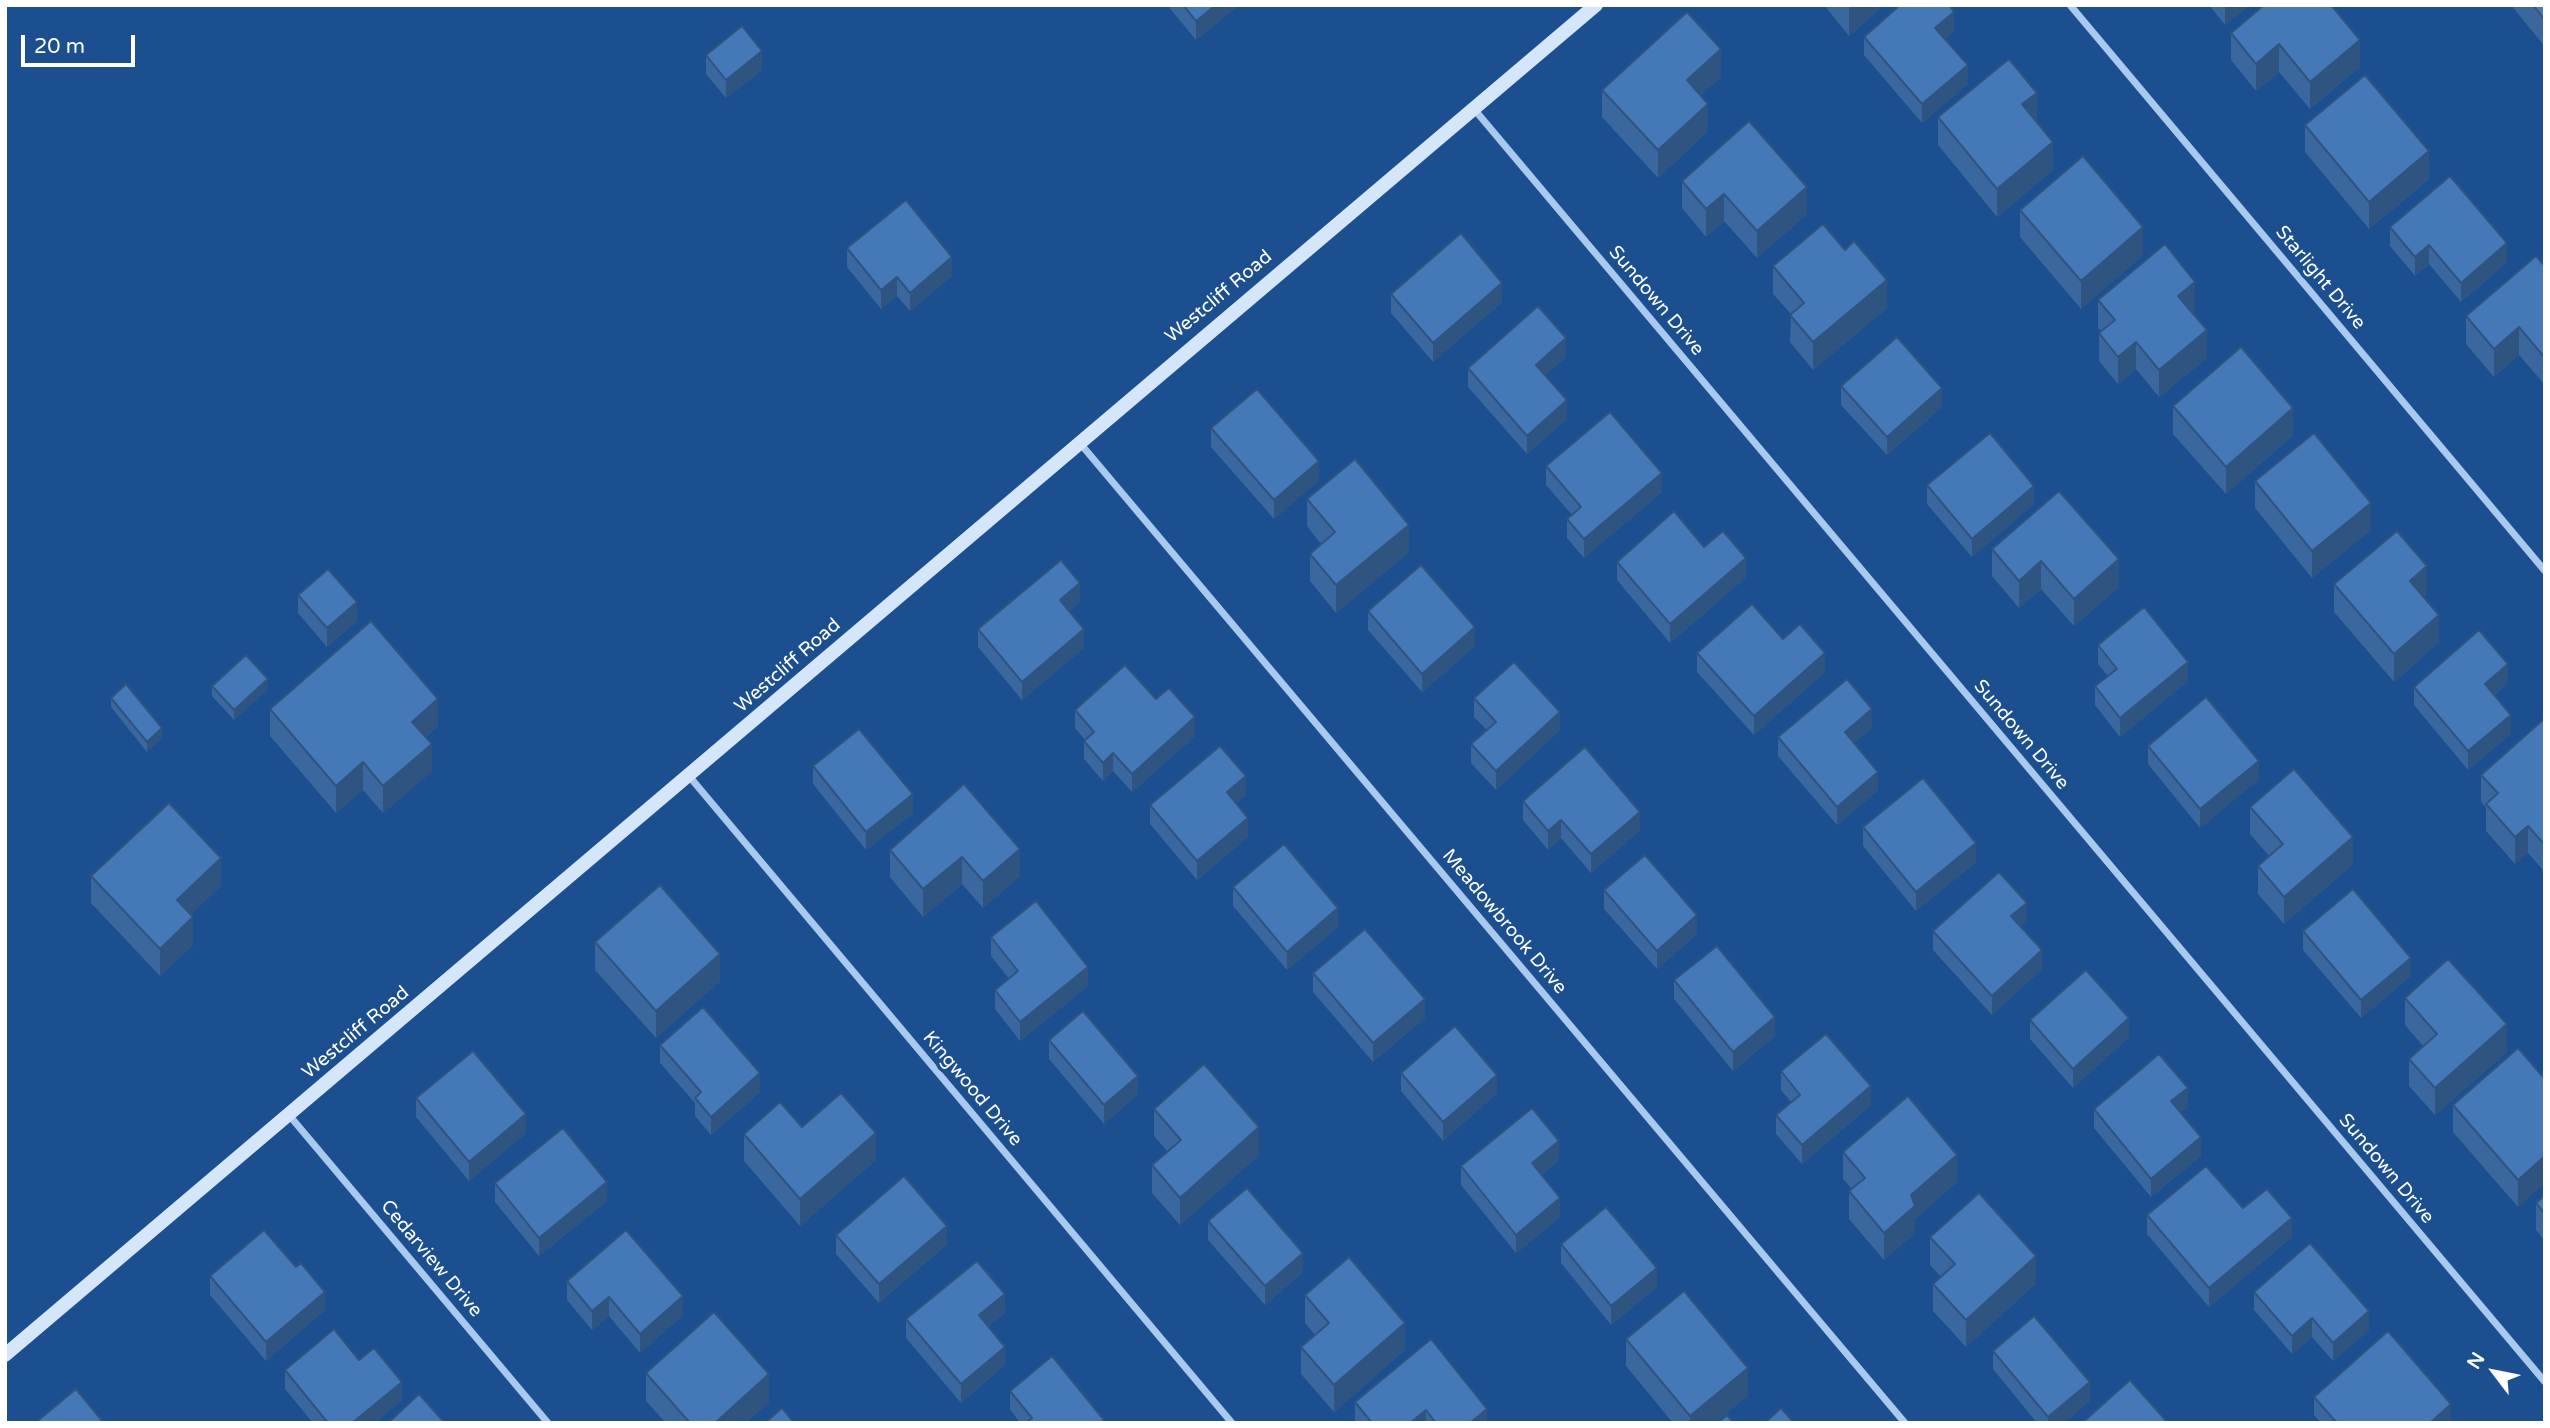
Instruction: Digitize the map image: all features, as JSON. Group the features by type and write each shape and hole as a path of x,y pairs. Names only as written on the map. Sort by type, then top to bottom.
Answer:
{"street":[{"name":"Westcliff Road","path":"5,1355 1596,5"},
{"name":"Starlight Drive","path":"2070,5 2545,570"},
{"name":"Sundown Drive","path":"1473,109 2545,1382"},
{"name":"Meadowbrook Drive","path":"1079,441 1905,1423"},
{"name":"Kingwood Drive","path":"689,776 1232,1423"},
{"name":"Cedarview Drive","path":"289,1115 548,1423"}],"building":[{"path":"1183,5 1216,5 1196,21"},
{"path":"1900,5 1949,5 1954,12 1935,28 1968,65 1922,104 1864,37"},
{"path":"2264,5 2331,5 2360,40 2310,82 2279,44 2256,64 2231,33"},
{"path":"2533,5 2545,5 2545,20"},
{"path":"1687,12 1721,49 1687,80 1708,104 1658,150 1602,90"},
{"path":"742,26 762,51 726,80 706,55"},
{"path":"2009,59 2037,93 2022,104 2053,142 1997,189 1938,117"},
{"path":"2365,75 2429,151 2369,202 2305,125"},
{"path":"1749,121 1807,187 1757,231 1724,194 1706,209 1682,181"},
{"path":"2083,156 2143,227 2081,281 2020,210"},
{"path":"2450,176 2507,243 2461,283 2429,245 2415,257 2390,227"},
{"path":"906,200 952,257 910,293 897,277 881,290 847,248"},
{"path":"1823,224 1845,250 1854,241 1887,280 1813,342 1790,315 1804,303 1773,266"},
{"path":"1461,233 1502,283 1433,343 1391,294"},
{"path":"2165,244 2195,282 2178,296 2207,330 2159,370 2136,342 2118,357 2099,333 2115,320 2098,300"},
{"path":"2536,256 2545,266 2545,358 2519,327 2494,349 2466,316"},
{"path":"1538,306 1566,338 1536,365 1567,400 1527,436 1468,368"},
{"path":"1897,337 1942,388 1887,437 1841,386"},
{"path":"2241,347 2293,408 2226,467 2173,406"},
{"path":"1257,389 1319,461 1274,500 1211,428"},
{"path":"1610,412 1662,473 1584,539 1567,519 1581,507 1546,466"},
{"path":"1990,433 2034,486 1972,539 1927,485"},
{"path":"2314,433 2371,503 2312,551 2255,481"},
{"path":"1355,459 1409,525 1336,585 1310,554 1335,532 1307,499"},
{"path":"2059,491 2119,559 2074,599 2041,561 2019,581 1992,549"},
{"path":"1674,511 1704,547 1723,531 1746,558 1670,624 1617,562"},
{"path":"2397,531 2427,566 2410,581 2439,615 2394,654 2334,584"},
{"path":"1061,560 1080,583 1060,600 1084,629 1022,682 978,629"},
{"path":"1421,565 1475,627 1422,674 1368,611"},
{"path":"328,569 357,602 327,628 298,595"},
{"path":"1752,604 1783,639 1800,624 1825,653 1754,716 1697,653"},
{"path":"2144,607 2188,662 2120,718 2095,686 2117,669 2098,645"},
{"path":"371,621 438,699 412,722 432,744 383,786 363,762 336,786 270,709"},
{"path":"2479,630 2508,664 2485,684 2511,715 2468,751 2414,687"},
{"path":"246,655 268,679 234,710 212,686"},
{"path":"1514,662 1560,712 1496,771 1471,744 1496,722 1474,698"},
{"path":"1125,665 1156,699 1169,688 1195,717 1132,774 1113,753 1103,763 1084,741 1094,732 1075,710"},
{"path":"1847,679 1872,709 1845,732 1878,772 1837,807 1778,737"},
{"path":"126,684 162,728 147,742 111,698"},
{"path":"2206,697 2259,761 2200,809 2148,746"},
{"path":"2545,718 2543,843 2528,826 2515,837 2486,804 2498,793 2481,775"},
{"path":"859,729 913,794 866,832 813,766"},
{"path":"1220,746 1246,776 1227,792 1248,818 1197,861 1150,805"},
{"path":"1585,747 1640,812 1591,854 1561,820 1548,831 1523,801"},
{"path":"2294,769 2353,837 2284,897 2258,866 2283,844 2250,807"},
{"path":"1923,778 1976,843 1916,892 1863,827"},
{"path":"964,784 1020,849 983,881 962,857 923,889 890,850"},
{"path":"169,803 221,858 177,900 193,917 160,949 91,876"},
{"path":"1284,844 1338,908 1287,952 1233,887"},
{"path":"1645,855 1697,915 1657,951 1604,890"},
{"path":"1999,872 2027,903 2011,916 2042,950 1992,996 1933,931"},
{"path":"660,885 720,954 656,1011 595,942"},
{"path":"2353,889 2411,958 2361,1000 2303,931"},
{"path":"1036,901 1088,967 1020,1022 995,990 1018,971 991,937"},
{"path":"1365,929 1425,999 1373,1043 1313,973"},
{"path":"1717,946 1775,1017 1733,1052 1674,980"},
{"path":"2448,959 2507,1024 2435,1088 2409,1059 2437,1034 2405,998"},
{"path":"2086,970 2129,1018 2073,1069 2030,1020"},
{"path":"703,1007 760,1073 711,1117 695,1098 701,1092 660,1045"},
{"path":"1083,1011 1138,1076 1104,1105 1049,1040"},
{"path":"1455,1026 1497,1075 1443,1122 1401,1073"},
{"path":"1826,1034 1871,1086 1802,1145 1776,1115 1800,1095 1781,1071"},
{"path":"2518,1048 2545,1079 2545,1156 2518,1180 2453,1105"},
{"path":"473,1051 526,1114 469,1162 416,1098"},
{"path":"2159,1054 2188,1088 2171,1101 2201,1137 2151,1179 2094,1109"},
{"path":"1204,1064 1259,1127 1180,1198 1152,1165 1181,1140 1154,1109"},
{"path":"841,1093 876,1133 800,1199 744,1134 780,1102 802,1127"},
{"path":"1908,1096 1957,1155 1911,1195 1915,1206 1884,1233 1849,1191 1865,1178 1843,1152"},
{"path":"1532,1108 1559,1141 1532,1163 1560,1198 1516,1235 1461,1166"},
{"path":"563,1128 607,1182 539,1238 495,1183"},
{"path":"2206,1166 2243,1208 2267,1189 2292,1218 2209,1288 2147,1215"},
{"path":"904,1176 947,1226 879,1284 836,1235"},
{"path":"1247,1188 1303,1253 1265,1286 1208,1221"},
{"path":"1979,1193 2036,1256 1966,1320 1933,1284 1955,1264 1930,1237"},
{"path":"2545,1195 2545,1214 2536,1203"},
{"path":"1606,1207 1657,1268 1611,1306 1561,1244"},
{"path":"264,1230 296,1267 301,1263 325,1292 266,1342 210,1276"},
{"path":"626,1230 683,1296 640,1334 609,1297 592,1311 567,1281"},
{"path":"2310,1243 2369,1311 2333,1343 2312,1318 2292,1336 2254,1292"},
{"path":"1349,1257 1405,1323 1334,1385 1301,1347 1329,1323 1305,1295"},
{"path":"977,1261 1005,1294 979,1315 1005,1347 961,1384 906,1319"},
{"path":"1684,1291 1748,1368 1690,1416 1626,1339"},
{"path":"714,1312 769,1374 715,1423 690,1423 646,1373"},
{"path":"2034,1316 2090,1382 2048,1417 1993,1351"},
{"path":"334,1329 359,1360 374,1348 402,1382 352,1423 328,1423 285,1370"},
{"path":"2388,1331 2451,1404 2430,1423 2337,1423 2314,1397"},
{"path":"1431,1339 1487,1409 1470,1423 1436,1423 1426,1410 1410,1423 1372,1423 1355,1402"},
{"path":"1052,1356 1104,1420 1101,1423 1026,1423 1032,1418 1010,1391"},
{"path":"2130,1380 2168,1423 2082,1423"},
{"path":"76,1389 104,1423 35,1423"},
{"path":"419,1394 445,1423 388,1423"},
{"path":"782,1408 794,1423 765,1423"},
{"path":"1781,1408 1794,1423 1765,1423"},
{"path":"1727,1415 1734,1423 1718,1423"}]}
